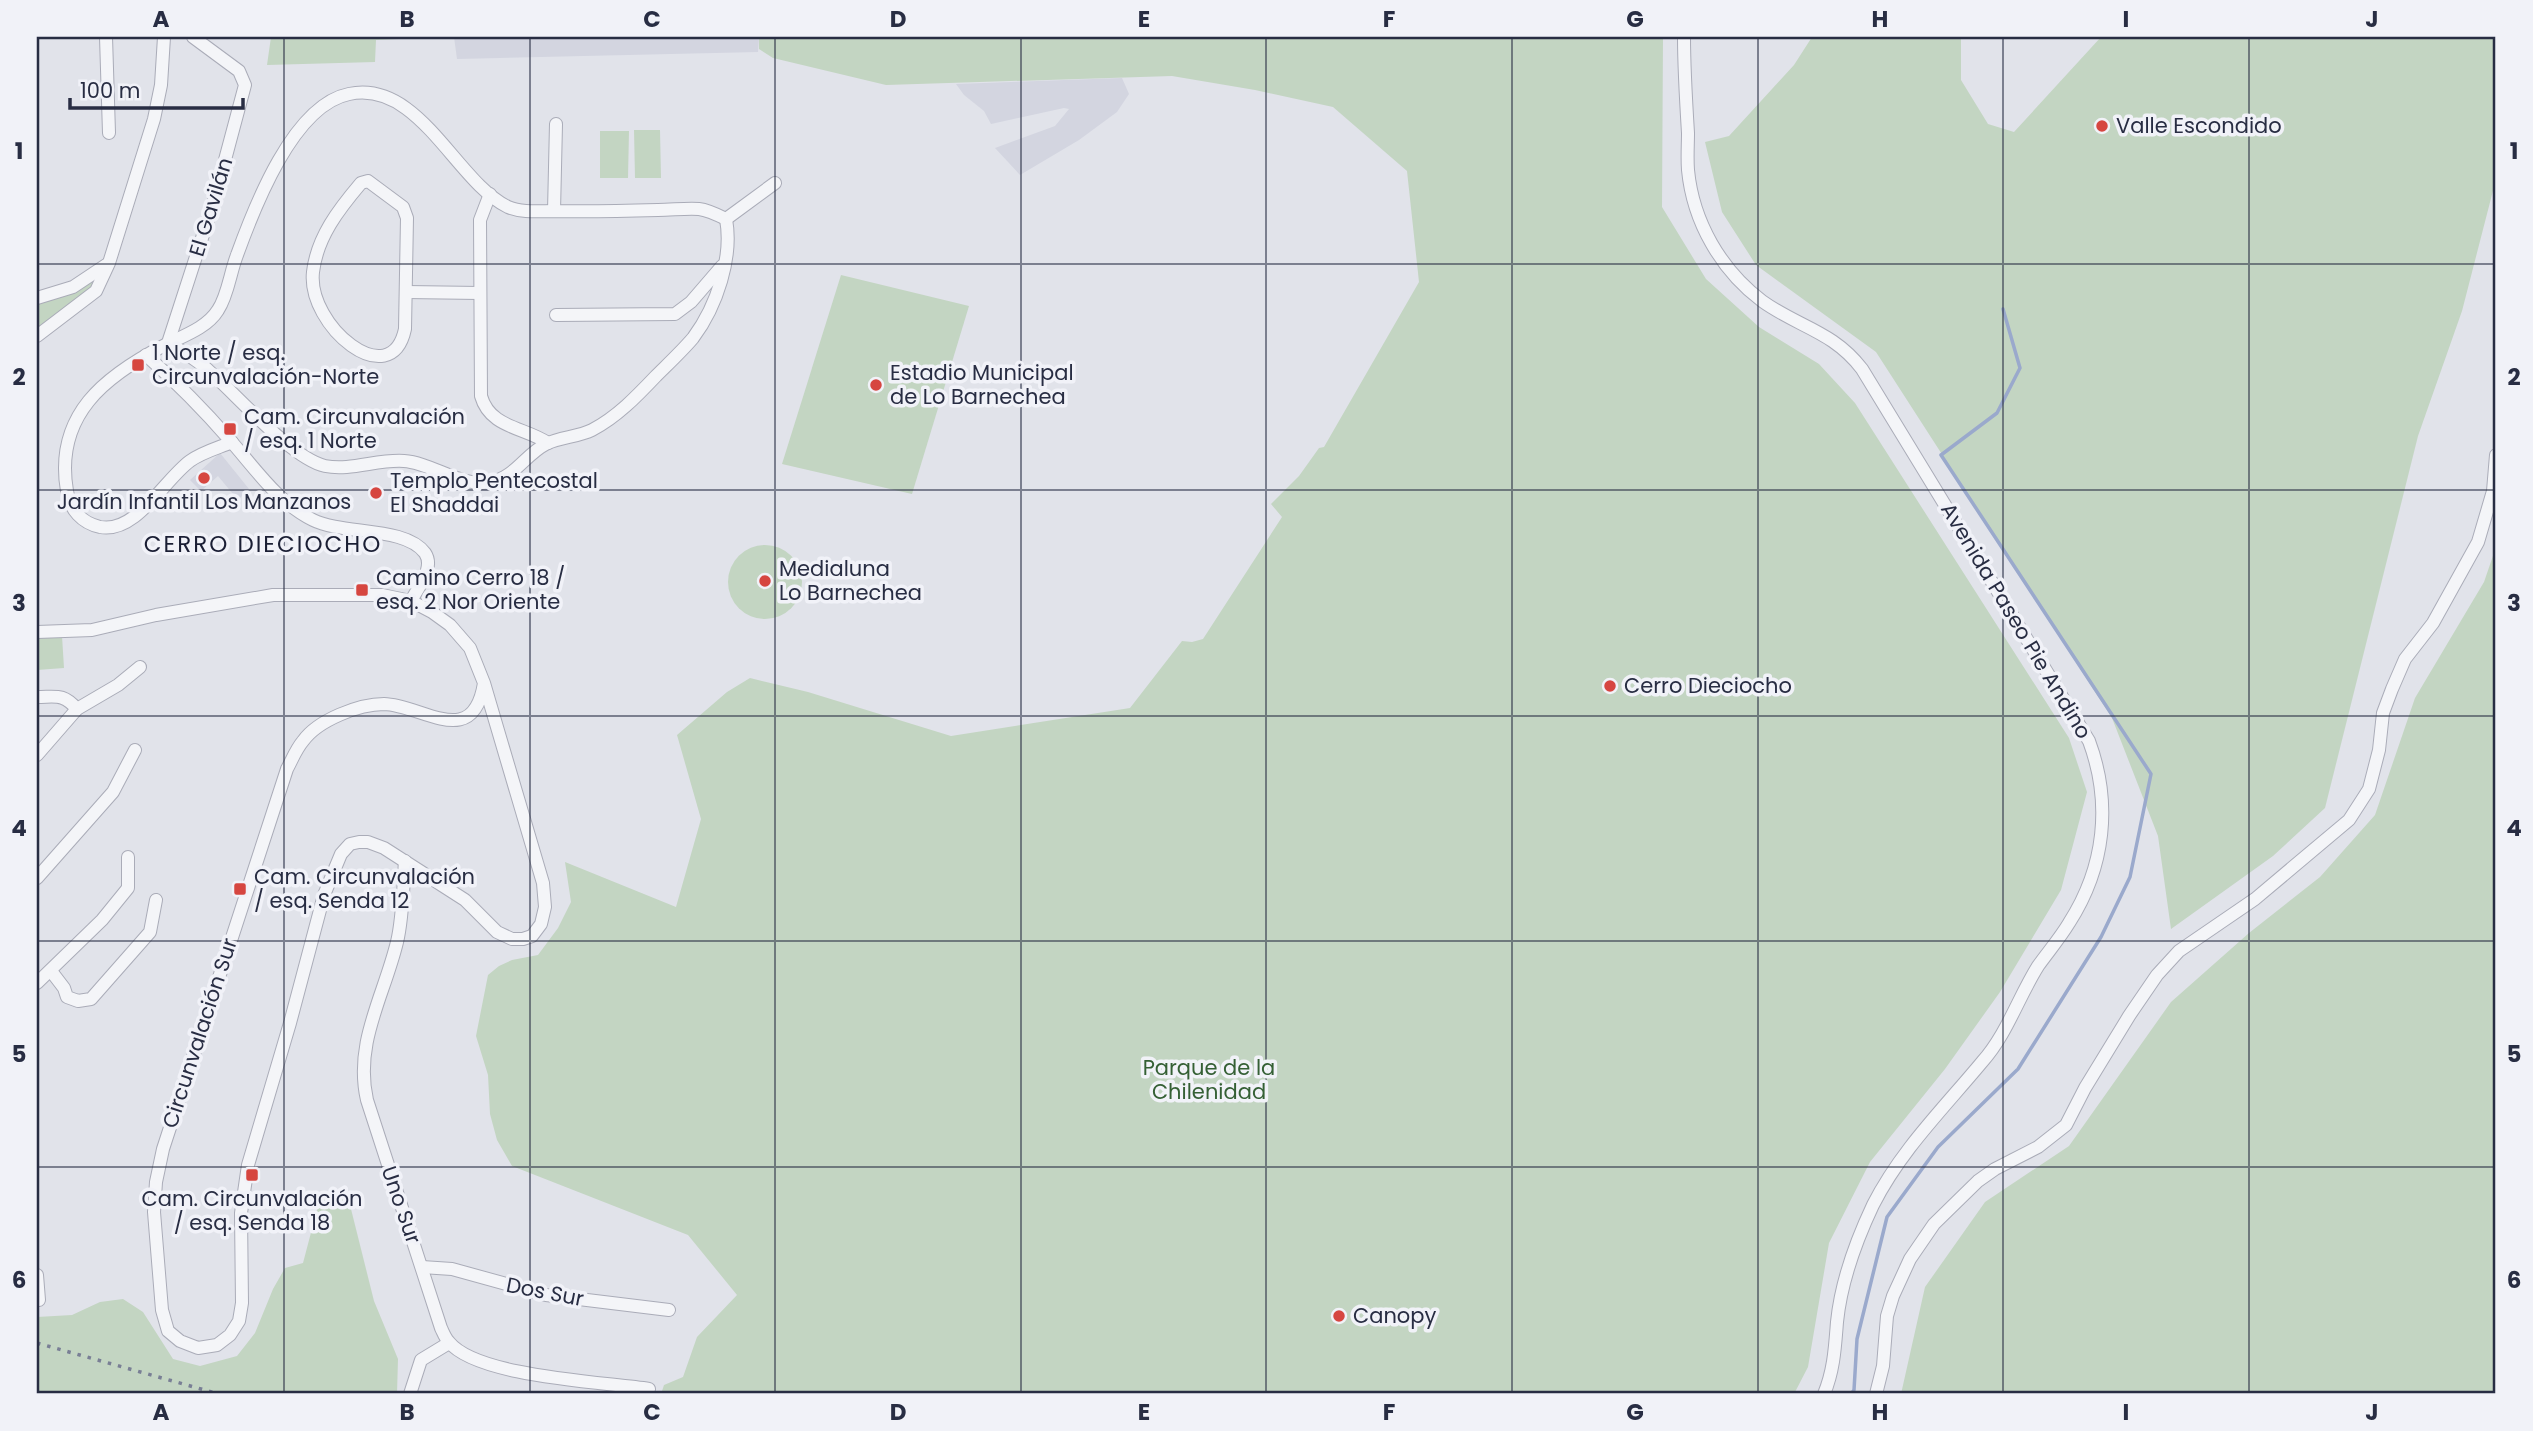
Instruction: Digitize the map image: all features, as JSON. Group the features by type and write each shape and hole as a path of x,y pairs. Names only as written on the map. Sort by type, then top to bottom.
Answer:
{"street":[{"path":"106,37 109,134"},
{"path":"37,336 96,291 109,263 156,111 161,85 164,37"},
{"name":"El Gavilán","path":"168,343 214,201 245,85 239,71 193,37"},
{"name":"Avenida Paseo Pie Andino","path":"1684,37 1688,172 1695,205 1708,237 1726,266 1750,291 1778,311 1833,340 1863,369 2089,741 2098,768 2103,799 2103,834 2096,867 2069,924 2036,969 2000,1038 1982,1063 1913,1141 1874,1204 1847,1273 1837,1322 1833,1364 1824,1394"},
{"path":"232,442 190,461 131,520 117,527 104,528 81,519 68,498 66,463 72,432 85,405 112,376 198,327 218,310 240,246 274,166 311,116 345,94 384,97 400,104 426,127 489,194 514,209 700,209 726,219"},
{"path":"554,211 556,124"},
{"path":"363,182 373,183 405,210 406,292 403,338 395,349 382,355 361,351 348,343 334,331 319,309 312,281 317,253 330,223 363,182"},
{"path":"726,219 775,183"},
{"path":"489,194 480,220 480,389 483,403 496,419 548,443"},
{"path":"168,343 207,368 302,458 326,466 404,461 424,464 472,482 490,483 509,475 529,455 548,443 590,431 621,411 693,337 718,290 730,237 726,219"},
{"path":"37,298 73,286 109,263"},
{"path":"556,315 674,314 691,302 725,263"},
{"path":"406,292 480,293"},
{"path":"146,355 189,394 262,480 288,503 314,521 337,528 381,534 409,541 417,546 429,560 429,570 411,601"},
{"path":"1876,1394 1883,1366 1886,1316 1910,1259 1934,1224 1978,1181 2038,1147 2066,1125 2097,1067 2129,1016 2157,975 2179,951 2255,899 2349,820 2369,789 2379,750 2383,713 2392,689 2406,659 2433,623 2477,542 2493,491 2496,455"},
{"path":"37,632 92,630 156,615 273,595 382,595 411,601 442,619 464,640 475,656 484,683"},
{"path":"37,755 77,709 118,685 140,667"},
{"name":"Circunvalación Sur","path":"484,683 543,883 545,906 541,924 536,933 523,939 502,935 465,900 384,848 368,842 359,842 351,844 341,854 320,907 244,1185 241,1223 242,1303 239,1321 230,1335 217,1345 198,1348 180,1341 168,1331 162,1310 154,1212 158,1166 287,769 304,739 349,710 368,705 393,705 434,718 454,721 474,710 484,683"},
{"path":"37,697 68,699 77,709"},
{"path":"37,878 113,792 135,750"},
{"path":"37,983 102,920 128,888 128,857"},
{"name":"Uno Sur","path":"405,861 398,939 365,1045 363,1080 367,1100 441,1328 449,1343"},
{"path":"51,971 64,988 67,997 78,1001 91,999 150,932 156,900"},
{"name":"Dos Sur","path":"422,1267 452,1269 546,1295 669,1310"},
{"path":"37,1275 39,1300"},
{"path":"410,1394 421,1360 449,1343 464,1354 490,1365 540,1375 649,1389"}],"shaded area":[{"path":"454,37 759,37 758,52 457,59"},
{"path":"1122,78 1129,94 1117,112 1079,140 1020,175 995,148 1055,126 1069,109 991,124 984,111 964,95 956,84"},
{"name":"Jardín Infantil Los Manzanos","path":"220,453 249,489 238,500 218,476 201,491 190,480"}],"green space":[{"path":"271,37 445,37 376,40 375,62 267,65"},
{"name":"Parque de la Chilenidad","path":"759,37 1663,37 1662,207 1706,279 1759,327 1819,364 1855,403 2069,738 2087,792 2061,890 2000,992 1945,1069 1870,1162 1829,1243 1808,1367 1794,1394 661,1394 664,1385 683,1377 697,1337 737,1295 688,1235 512,1166 497,1140 490,1114 488,1075 476,1036 488,975 512,960 538,955 558,928 571,902 565,862 676,907 701,819 677,735 727,692 750,678 808,692 951,736 1130,708 1182,641 1203,639 1282,517 1271,504 1299,476 1319,448 1324,447 1419,282 1407,171 1333,107 1172,76 886,85 773,58 759,49"},
{"path":"1812,37 1961,37 1961,80 1988,124 2014,132 2101,37 2496,37 2496,179 2462,311 2418,436 2325,808 2273,856 2171,929 2158,836 2112,718 1876,352 1756,265 1722,212 1705,142 1729,136 1794,65"},
{"path":"634,130 660,130 661,178 635,178"},
{"path":"600,131 629,131 628,178 600,178"},
{"name":"Estadio Municipal de Lo Barnechea","path":"841,275 969,306 912,494 782,464"},
{"path":"94,280 90,289 37,331 37,304"},
{"name":"Medialuna Lo Barnechea","path":"765,545 786,551 796,561 802,582 796,603 786,613 765,619 744,613 734,603 728,582 734,561 744,551"},
{"path":"2496,547 2496,1394 1901,1394 1925,1287 1985,1202 2069,1146 2171,1002 2249,933 2320,877 2375,815 2415,698 2484,582"},
{"path":"62,636 64,668 37,670 37,637"},
{"path":"331,1193 349,1201 374,1301 398,1359 397,1394 37,1394 37,1317 72,1315 100,1302 123,1299 143,1312 173,1359 200,1366 237,1356 255,1333 285,1268 303,1263 318,1206"}],"waterway":[{"path":"1851,1394 1854,1390 1857,1339 1887,1217 1938,1147 2018,1069 2101,937 2130,877 2151,774 1941,455 1997,413 2020,368 2003,309"}],"railway":[{"path":"37,1343 219,1394"}],"place":[{"name":"Valle Escondido","path":"2102,126"},
{"name":"1 Norte / esq. Circunvalación-Norte","path":"138,365"},
{"name":"Estadio Municipal de Lo Barnechea","path":"876,385"},
{"name":"Cam. Circunvalación / esq. 1 Norte","path":"230,429"},
{"name":"Jardín Infantil Los Manzanos","path":"204,478"},
{"name":"Templo Pentecostal El Shaddai","path":"376,493"},
{"name":"Medialuna Lo Barnechea","path":"765,581"},
{"name":"Camino Cerro 18 / esq. 2 Nor Oriente","path":"362,590"},
{"name":"Cerro Dieciocho","path":"1610,686"},
{"name":"Cam. Circunvalación / esq. Senda 12","path":"240,889"},
{"name":"Cam. Circunvalación / esq. Senda 18","path":"252,1175"},
{"name":"Canopy","path":"1339,1316"}],"district":[{"name":"CERRO DIECIOCHO","path":"263,544"}]}
